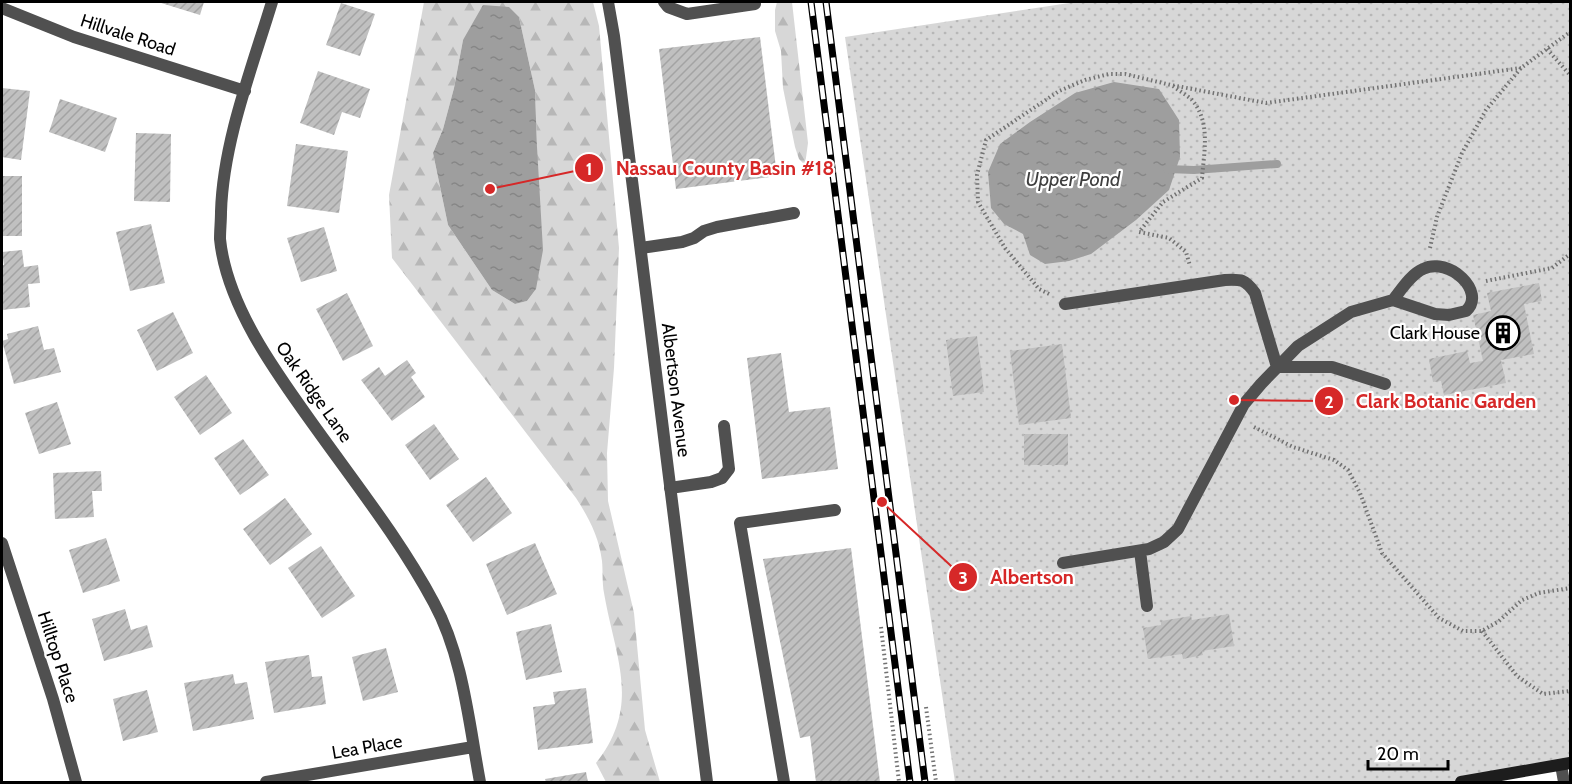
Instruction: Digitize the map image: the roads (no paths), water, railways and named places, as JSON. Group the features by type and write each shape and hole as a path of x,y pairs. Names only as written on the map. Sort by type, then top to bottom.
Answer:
{"main road":[{"path":"1461,783 1566,764"}],"street":[{"name":"Oak Ridge Lane","path":"272,2 225,166 220,238 231,286 251,330 274,370 378,514 412,564 436,606 459,669 480,783"},
{"name":"Albertson Avenue","path":"608,2 641,248 707,783"},
{"path":"664,2 668,7 687,14 755,4"},
{"name":"Hillvale Road","path":"2,8 74,37 245,91"},
{"path":"641,248 682,242 717,227 794,213"},
{"path":"1063,563 1140,551 1164,542 1178,529 1244,404 1298,346 1351,312 1393,300 1417,272 1432,266 1443,266 1462,276 1468,285 1472,304 1466,312 1460,314 1435,314 1393,300"},
{"path":"1065,304 1240,279 1249,284 1255,292 1277,367"},
{"path":"1277,367 1332,367 1385,384"},
{"path":"670,488 711,482 722,478 729,468 724,426"},
{"path":"784,783 740,523 835,510"},
{"name":"Hilltop Place","path":"2,543 53,699 76,783"},
{"path":"1140,551 1147,606"},
{"name":"Lea Place","path":"267,783 474,747"},
{"path":"1564,783 1566,764"}],"water":[{"path":"483,5 509,7 519,17 535,90 543,250 536,289 527,301 515,304 492,290 448,225 433,153 443,129 454,88 463,40"},
{"name":"Upper Pond","path":"1114,82 1159,89 1179,120 1180,157 1169,190 1136,220 1091,254 1069,261 1045,264 1030,255 1023,234 1004,224 991,208 988,172 1000,144 1030,122 1075,93"}],"waterway":[{"path":"1167,169 1194,170 1277,164"}],"railway":[{"path":"811,2 910,782"},
{"path":"826,2 925,782"}],"place":[{"name":"Nassau County Basin #18","path":"490,189"},
{"name":"Clark House","path":"1503,333"},
{"name":"Clark Botanic Garden","path":"1234,400"},
{"name":"Albertson","path":"882,502"}]}
